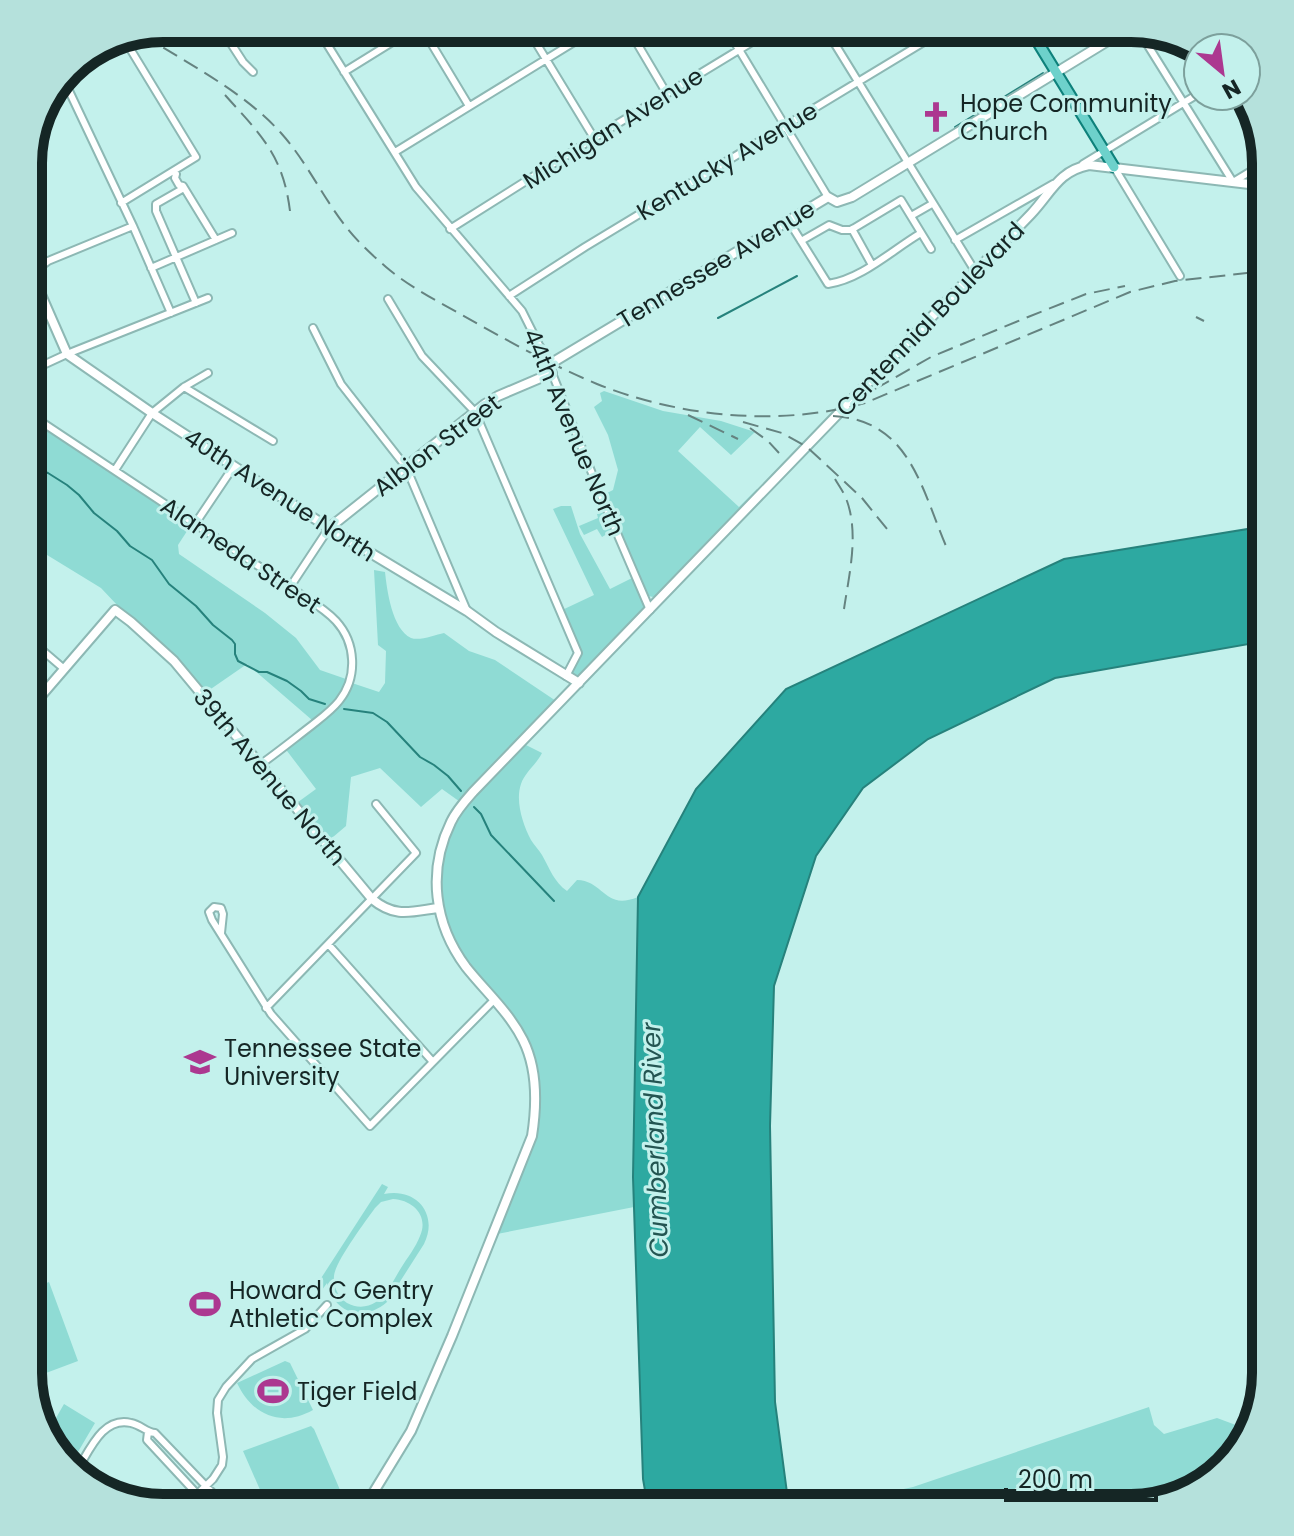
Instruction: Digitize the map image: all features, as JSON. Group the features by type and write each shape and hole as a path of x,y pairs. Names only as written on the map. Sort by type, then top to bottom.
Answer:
{"main road":[{"path":"1038,42 1114,167"}],"street":[{"path":"230,42 253,72"},
{"name":"44th Avenue North","path":"326,42 416,187 522,311 550,361 601,496 650,610"},
{"path":"344,72 392,42"},
{"path":"430,42 469,106"},
{"path":"536,42 594,138"},
{"path":"395,152 574,42"},
{"path":"636,42 667,94"},
{"path":"735,42 828,197"},
{"name":"Michigan Avenue","path":"450,229 754,42"},
{"path":"834,42 975,271"},
{"name":"Kentucky Avenue","path":"509,296 924,42"},
{"name":"Tennessee Avenue","path":"550,361 555,361 623,321 828,197 837,202 852,197 1106,42"},
{"path":"1146,43 1182,101"},
{"path":"121,203 196,157 129,47"},
{"path":"68,89 171,313"},
{"path":"1077,167 1182,104"},
{"path":"1189,112 1233,182"},
{"path":"1077,167 1114,167 1252,184"},
{"name":"Centennial Boulevard","path":"437,908 439,856 451,821 473,792 1043,201 1055,183 1077,167"},
{"path":"1114,167 1180,276"},
{"path":"1233,182 1252,170"},
{"path":"175,172 216,240"},
{"path":"955,240 1055,183"},
{"path":"183,187 156,204 156,211 196,303"},
{"path":"801,241 829,225 842,230 852,229 901,200 931,249"},
{"path":"911,216 932,204"},
{"path":"788,220 828,284 839,282 872,265 921,233"},
{"path":"42,264 133,226"},
{"path":"852,229 872,265"},
{"path":"151,268 232,233"},
{"path":"42,366 208,298"},
{"path":"42,299 67,354"},
{"path":"388,299 422,356 475,412 578,653 566,676"},
{"path":"313,328 341,384 406,467 467,611"},
{"name":"40th Avenue North","path":"67,354 329,528 579,683"},
{"path":"115,470 152,413 184,387 208,373"},
{"name":"Albion Street","path":"329,528 498,396 552,373"},
{"path":"184,387 273,441"},
{"name":"Alameda Street","path":"42,422 290,587 338,623 351,649 352,671 348,688 330,711 261,764"},
{"path":"195,524 234,466"},
{"path":"290,587 329,528"},
{"name":"39th Avenue North","path":"63,668 115,610 174,661 372,899"},
{"path":"42,650 63,668 42,694"},
{"path":"266,1008 416,853 376,804"},
{"path":"372,899 397,913 437,908 455,950 524,1042 534,1076 537,1103 532,1136 411,1431 373,1494"},
{"path":"221,933 266,1008 370,1126 494,1000"},
{"path":"328,944 433,1062"},
{"path":"148,1432 147,1440 197,1494 222,1465 217,1413 218,1400 226,1387 252,1359 305,1329 327,1305"},
{"path":"82,1463 100,1434 109,1426 127,1422 155,1433 214,1494"}],"shaded area":[{"path":"604,391 663,411 721,421 755,432 731,455 700,427 678,451 739,507 757,489 762,494 661,596 644,595 650,610 579,683 566,676 577,653 560,611 594,595 553,509 571,506 580,534 610,589 636,576 601,496 613,490 618,470 608,435 594,407 602,401 600,393"},
{"path":"42,424 191,525 178,545 179,554 296,638 320,670 346,679 333,702 312,720 247,664 205,693 169,652 101,588 42,552"},
{"path":"604,511 612,531 602,537 597,529 584,535 579,526 598,518 597,514"},
{"path":"374,570 385,572 395,618 411,638 444,633 469,651 495,660 559,703 522,743 542,753 523,780 519,805 531,840 555,879 567,891 577,880 594,885 618,900 638,897 634,1207 492,1235 532,1136 537,1103 524,1042 467,968 437,908 439,856 463,804 442,789 421,807 380,768 351,777 346,826 326,843 294,805 316,789 284,747 330,711 349,682 379,692 385,683 386,651 378,645"},
{"path":"382,1184 388,1187 384,1194 406,1195 422,1205 429,1223 428,1233 387,1302 368,1312 351,1312 336,1302 327,1283 322,1290 316,1286","holes":["400,1200 413,1206 421,1216 422,1229 416,1244 380,1299 365,1306 347,1303 334,1284 339,1261 375,1208 381,1202"]},
{"path":"49,1282 78,1361 42,1374 42,1373 42,1285"},
{"name":"Tiger Field","path":"285,1361 290,1363 313,1410 290,1418 279,1418 259,1410 237,1383"},
{"path":"64,1404 95,1423 75,1457 53,1424"},
{"path":"1149,1407 1154,1425 1164,1434 1217,1418 1240,1427 1222,1453 1205,1469 1192,1478 1155,1492 880,1494 913,1487"},
{"path":"311,1426 340,1490 330,1494 262,1494 243,1451"}],"water":[{"name":"Cumberland River","path":"1252,528 1252,643 1055,678 928,739 863,788 816,856 774,986 770,1126 775,1402 787,1494 646,1494 633,1177 638,897 696,789 786,689 1064,559"}],"waterway":[{"path":"955,127 1043,73"},
{"path":"718,318 797,276"},
{"path":"42,471 67,485 130,546 152,560 169,584 232,640 238,661 287,681 309,699 325,704"},
{"path":"344,709 373,713 387,722 420,757 448,776 461,791"},
{"path":"474,807 491,835 554,901"}],"railway":[{"path":"155,43 216,80 266,118 290,144 351,233 396,275 442,304 552,363 597,384 662,404 696,411 764,416 799,415 865,403 1130,292 1175,281 1252,273"},
{"path":"225,95 260,135 276,160 290,211"},
{"path":"875,389 931,357 1028,317 1086,294 1125,286"},
{"path":"1196,317 1204,321"},
{"path":"688,415 738,439"},
{"path":"833,416 859,420 896,443 919,480 946,546"},
{"path":"743,422 782,433 807,447 862,498 887,529"},
{"path":"750,428 779,453"},
{"path":"835,479 846,498 852,527 852,555 844,609"}],"place":[{"name":"Hope Community Church","path":"936,117"},
{"name":"Tennessee State University","path":"200,1062"},
{"name":"Howard C Gentry Athletic Complex","path":"205,1304"},
{"name":"Tiger Field","path":"273,1391"}]}
